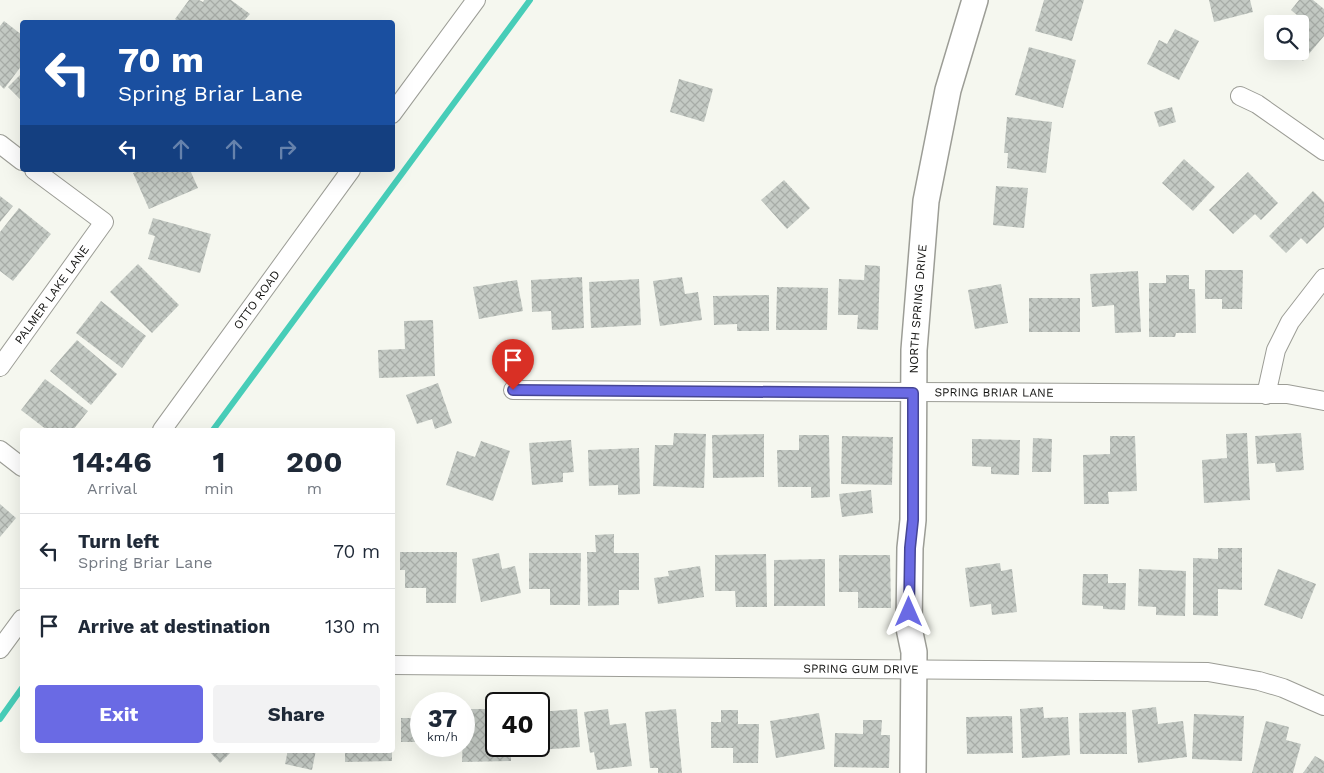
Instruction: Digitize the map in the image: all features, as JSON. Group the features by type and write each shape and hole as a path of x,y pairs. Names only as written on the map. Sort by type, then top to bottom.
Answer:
{"street":[{"path":"395,110 476,0"},
{"name":"NORTH SPRING DRIVE","path":"913,773 914,652 909,628 910,548 913,520 914,350 926,201 948,90 975,0"},
{"path":"1240,96 1257,104 1324,151"},
{"path":"0,144 20,159"},
{"name":"PALMER LAKE LANE","path":"0,367 104,222 37,172"},
{"name":"OTTO ROAD","path":"163,428 350,172"},
{"path":"1266,395 1276,350 1290,322 1324,278"},
{"name":"SPRING BRIAR LANE","path":"513,390 1287,394 1324,401"},
{"path":"0,450 20,465"},
{"path":"0,649 20,622"},
{"name":"SPRING GUM DRIVE","path":"395,665 1208,672 1267,683 1324,706"}],"building":[{"path":"189,0 203,2 204,0 231,0 250,14 245,20 175,19"},
{"path":"1044,0 1084,0 1072,41 1035,31"},
{"path":"1209,0 1250,0 1253,12 1214,22"},
{"path":"1299,0 1313,0 1324,9 1324,36 1309,54 1309,15 1297,15 1291,10"},
{"path":"4,21 20,33 20,68 4,89 0,85 0,26"},
{"path":"1175,29 1199,41 1179,80 1147,64 1159,40 1167,44"},
{"path":"1029,47 1076,60 1063,108 1015,95"},
{"path":"20,75 20,99 8,87"},
{"path":"679,79 713,89 704,122 670,112"},
{"path":"1172,107 1176,122 1159,127 1154,112"},
{"path":"1007,117 1052,122 1046,173 1007,168 1008,153 1004,153"},
{"path":"1184,159 1215,187 1193,211 1162,183"},
{"path":"191,172 198,188 149,209 133,173"},
{"path":"1248,172 1278,203 1261,220 1255,214 1233,234 1209,210"},
{"path":"784,180 810,208 787,229 761,200"},
{"path":"996,186 1028,188 1024,228 993,225"},
{"path":"1313,191 1324,202 1324,227 1307,244 1301,238 1286,253 1269,236"},
{"path":"0,196 13,206 0,222"},
{"path":"19,208 51,234 13,281 0,271 0,232"},
{"path":"153,218 211,234 200,273 148,259 155,236 148,234"},
{"path":"138,264 179,305 152,333 110,292"},
{"path":"865,265 880,266 878,330 857,329 858,315 838,315 839,279 864,280"},
{"path":"1205,270 1243,270 1242,309 1222,309 1222,299 1205,299"},
{"path":"1138,271 1141,332 1115,333 1114,305 1092,307 1090,274"},
{"path":"1166,275 1189,275 1189,289 1195,289 1196,333 1176,333 1175,337 1149,337 1149,283 1166,283"},
{"path":"582,277 584,328 552,330 551,311 532,312 531,280"},
{"path":"682,277 685,294 698,292 702,320 660,326 653,281"},
{"path":"639,279 641,325 591,328 589,282"},
{"path":"517,280 523,311 479,319 473,287"},
{"path":"1001,284 1008,323 975,329 968,290"},
{"path":"777,287 828,288 827,330 776,330"},
{"path":"769,295 769,331 737,331 737,324 714,325 713,296"},
{"path":"1029,298 1080,298 1080,332 1029,332"},
{"path":"101,301 146,336 122,368 76,333"},
{"path":"433,320 435,376 379,378 378,350 405,349 404,321"},
{"path":"77,340 117,374 91,405 50,371"},
{"path":"45,379 88,411 75,428 44,428 21,410"},
{"path":"438,383 452,423 435,429 432,419 417,424 406,395"},
{"path":"674,433 706,434 704,488 653,486 655,445 673,445"},
{"path":"1247,433 1250,500 1204,503 1202,460 1227,458 1226,434"},
{"path":"1301,433 1304,470 1276,472 1275,463 1257,464 1255,436"},
{"path":"764,434 764,477 713,478 712,435"},
{"path":"799,435 829,435 830,497 811,498 811,487 778,487 777,450 799,450"},
{"path":"842,436 893,437 892,485 841,484"},
{"path":"1110,436 1135,436 1137,491 1108,492 1109,504 1084,504 1083,455 1110,454"},
{"path":"1033,438 1052,439 1051,472 1032,472"},
{"path":"972,439 1020,440 1019,475 991,474 991,467 972,466"},
{"path":"571,440 574,472 563,473 563,482 532,485 529,443"},
{"path":"481,441 510,451 493,501 446,485 457,451 475,457"},
{"path":"639,448 640,494 618,495 618,485 589,486 588,450"},
{"path":"871,490 873,513 842,517 839,494"},
{"path":"0,504 16,518 0,537"},
{"path":"614,534 614,553 639,553 639,590 619,590 619,605 588,606 587,552 596,552 595,535"},
{"path":"1218,548 1242,548 1242,590 1218,589 1218,616 1193,615 1193,558 1218,559"},
{"path":"400,552 457,552 456,603 426,603 426,588 405,588 405,570 400,570"},
{"path":"499,553 502,569 515,566 521,593 481,602 472,559"},
{"path":"529,553 581,553 580,605 550,605 550,589 529,589"},
{"path":"766,554 767,607 736,607 735,591 715,591 715,555"},
{"path":"839,555 890,555 891,608 858,608 858,592 839,592"},
{"path":"825,559 825,606 774,606 774,560"},
{"path":"1000,563 1001,571 1012,569 1017,612 992,615 991,604 970,607 965,568"},
{"path":"700,566 704,597 658,604 654,578 669,576 668,571"},
{"path":"1139,569 1186,571 1185,616 1156,615 1156,607 1138,606"},
{"path":"1278,569 1316,584 1302,619 1264,605"},
{"path":"1083,574 1108,574 1108,583 1126,583 1125,610 1103,609 1103,606 1082,605"},
{"path":"1043,707 1044,718 1068,717 1070,755 1022,758 1020,709"},
{"path":"1156,707 1158,724 1183,721 1187,757 1138,763 1132,710"},
{"path":"475,709 485,709 485,757 511,757 511,761 462,762 462,757 475,757"},
{"path":"577,709 580,747 550,749 550,711"},
{"path":"608,709 610,725 626,723 632,766 597,770 594,752 590,753 584,712"},
{"path":"676,709 682,773 658,773 658,768 650,768 645,712"},
{"path":"721,710 738,710 738,724 759,724 758,763 733,763 733,748 711,748 711,722 721,722"},
{"path":"1126,712 1127,754 1080,754 1079,713"},
{"path":"819,713 825,749 776,758 770,721"},
{"path":"1194,714 1244,716 1242,761 1192,759"},
{"path":"1012,716 1013,753 967,754 966,717"},
{"path":"401,718 410,718 410,742 401,742"},
{"path":"863,720 882,720 881,735 890,735 889,768 834,767 835,733 863,734"},
{"path":"1266,721 1289,727 1286,740 1301,744 1293,773 1252,773"},
{"path":"211,753 230,753 220,763"},
{"path":"287,753 315,753 312,770 285,764"},
{"path":"345,753 392,753 392,761 345,762"},
{"path":"1315,756 1324,761 1324,773 1303,773"}],"waterway":[{"path":"214,428 530,0"},
{"path":"0,719 20,691"}],"route":[{"path":"513,390 913,393 913,520 910,548 909,612"}]}
